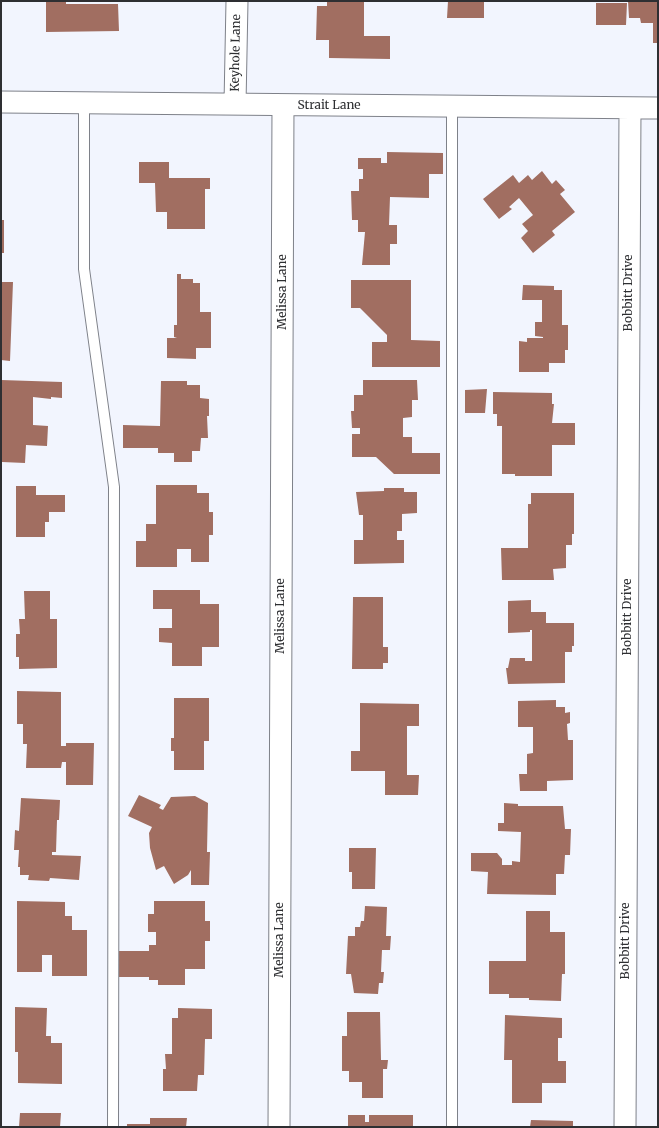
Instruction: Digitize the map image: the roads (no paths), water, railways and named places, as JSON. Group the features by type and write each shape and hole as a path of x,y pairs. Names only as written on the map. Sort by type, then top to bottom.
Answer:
{"street":[{"name":"Keyhole Lane","path":"235,104 237,1"},
{"name":"Strait Lane","path":"1,102 658,108"},
{"name":"Melissa Lane","path":"279,1127 284,105"},
{"name":"Bobbitt Drive","path":"625,1127 630,108"}],"lane":[{"path":"84,103 84,269 114,486 113,1127"},
{"path":"452,106 452,1127"}]}
